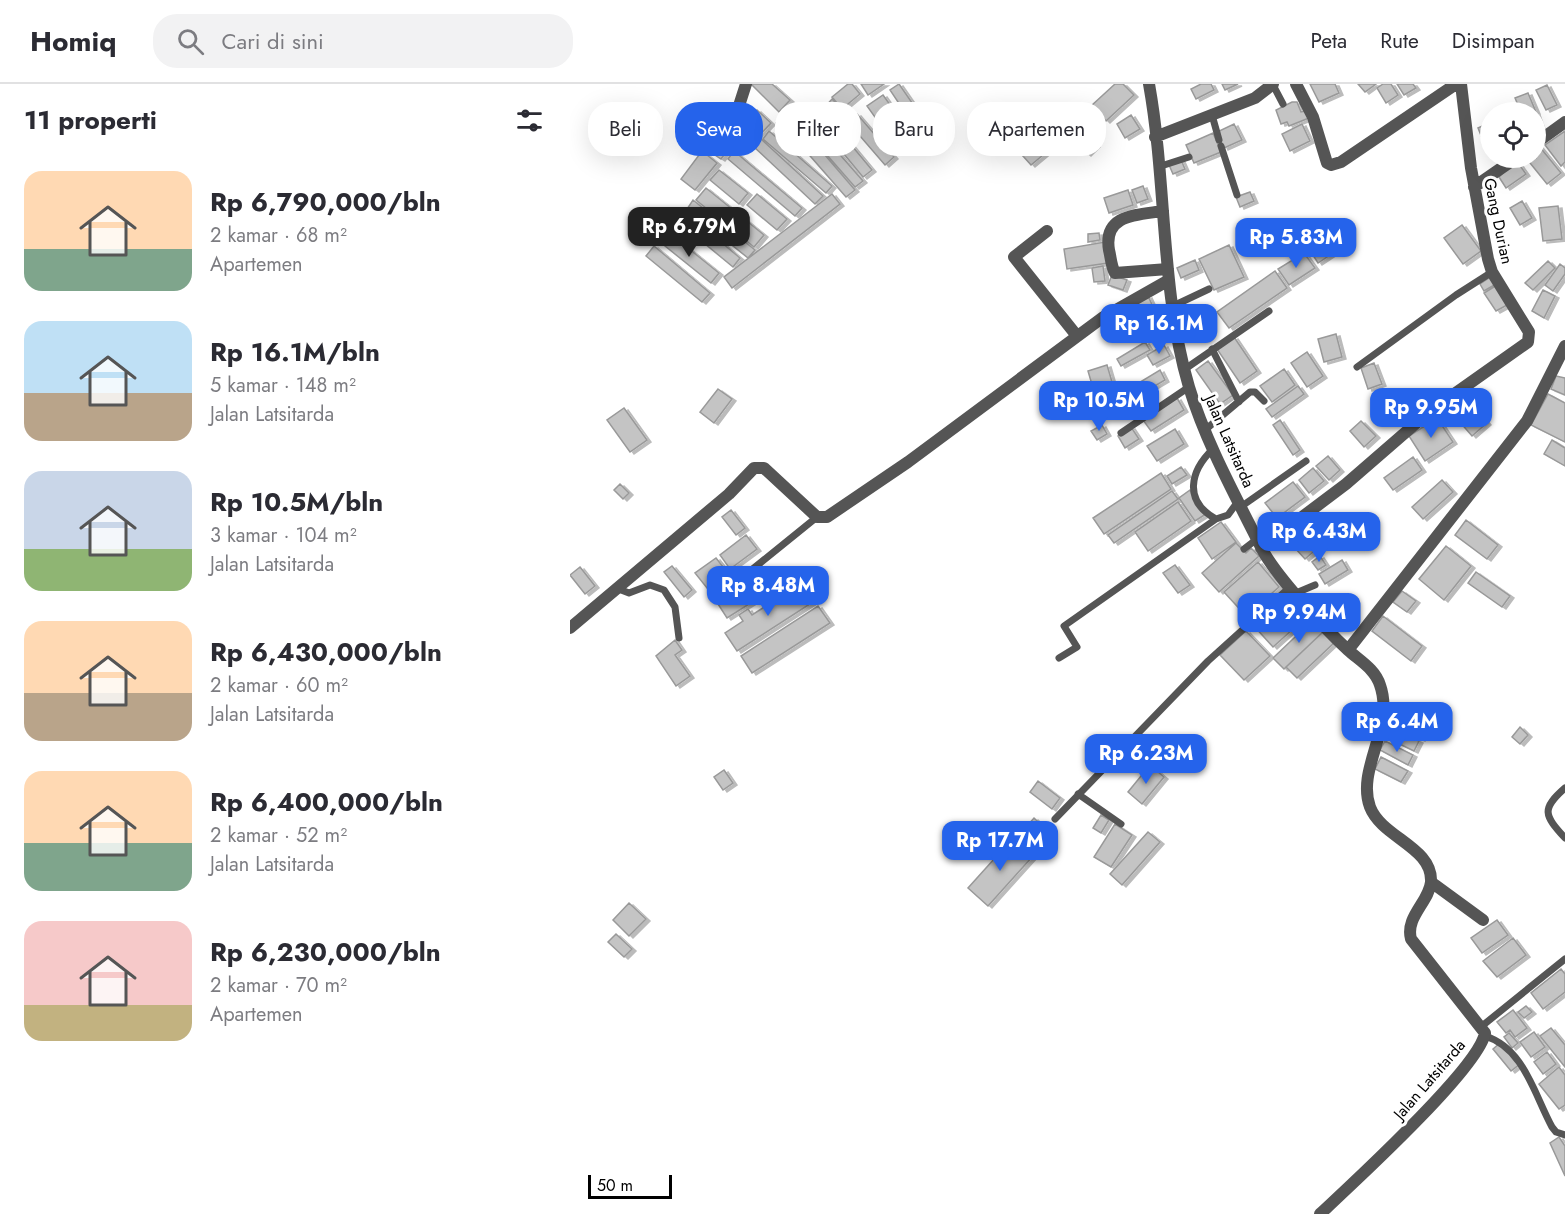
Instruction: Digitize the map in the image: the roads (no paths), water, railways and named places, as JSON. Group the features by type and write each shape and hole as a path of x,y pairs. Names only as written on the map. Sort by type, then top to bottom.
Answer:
{"street":[{"path":"740,102 746,84"},
{"name":"Jalan Latsitarda","path":"1149,84 1173,306 1189,387 1213,449 1259,543 1293,590 1348,650 1374,672 1382,688 1382,729 1368,783 1371,807 1382,825 1420,854 1426,862 1431,882"},
{"path":"1155,137 1255,98 1273,84"},
{"path":"1296,84 1313,117 1327,163 1331,165 1341,162 1456,84"},
{"name":"Gang Durian","path":"1259,543 1346,484 1429,412 1528,342 1529,332 1492,272 1474,187 1461,84"},
{"path":"1546,136 1565,122"},
{"path":"1474,187 1502,168"},
{"path":"1163,211 1122,219 1111,228 1107,238 1115,273 1169,275"},
{"path":"1047,231 1014,257 1077,336"},
{"path":"570,628 729,494 756,467 764,468 817,517 830,516 908,462 1116,308 1169,275"},
{"path":"1348,650 1527,421 1561,367 1565,346"},
{"path":"1483,920 1431,882 1410,929 1411,939 1484,1031"},
{"name":"Jalan Latsitarda","path":"1320,1214 1436,1101 1484,1031"}],"lane":[{"path":"1273,84 1283,104"},
{"path":"1212,115 1237,195"},
{"path":"1158,167 1189,157"},
{"path":"1357,367 1456,295 1492,272"},
{"path":"1173,306 1209,289"},
{"path":"1185,369 1269,311"},
{"path":"1152,337 1176,324"},
{"path":"1212,349 1239,402"},
{"path":"1120,433 1189,387"},
{"path":"1205,430 1251,391 1264,401"},
{"path":"1213,449 1195,471 1192,483 1196,497 1216,519"},
{"path":"1059,658 1077,647 1064,626 1216,519 1228,515 1240,503 1306,461"},
{"path":"728,589 817,517"},
{"path":"1244,549 1259,543"},
{"path":"616,588 629,593 650,585 664,590 675,607 679,638"},
{"path":"1055,819 1209,661 1293,590 1316,585"},
{"path":"1565,788 1547,809 1547,816 1565,838"},
{"path":"1078,794 1121,824"},
{"path":"1565,959 1484,1031 1508,1047 1531,1082 1552,1127 1556,1132 1565,1135"}]}
